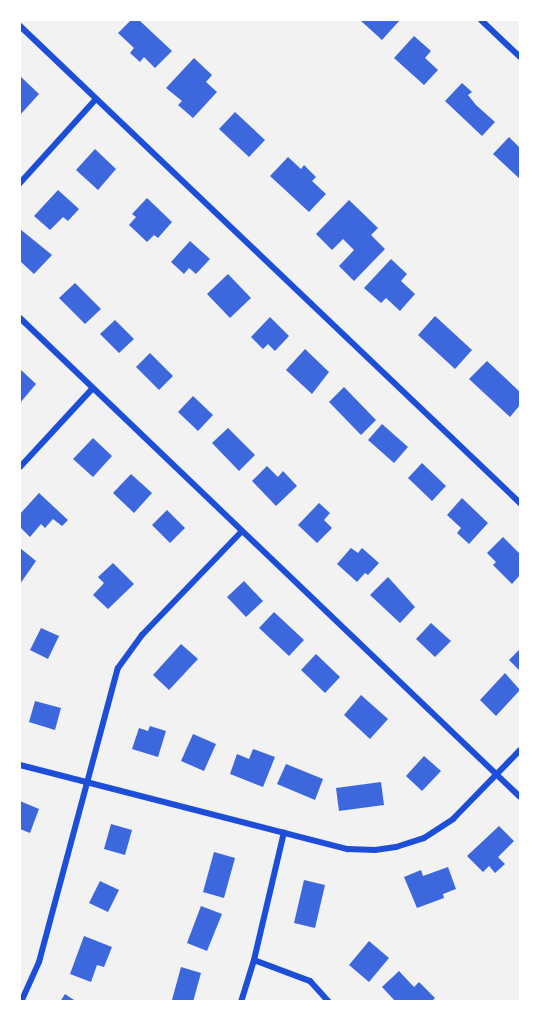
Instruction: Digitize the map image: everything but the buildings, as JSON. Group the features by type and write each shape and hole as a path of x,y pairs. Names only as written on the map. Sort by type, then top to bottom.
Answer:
{"street":[{"path":"481,20 520,57"},
{"path":"20,27 520,503"},
{"path":"20,183 96,99"},
{"path":"20,318 520,797"},
{"path":"20,467 92,389"},
{"path":"21,1002 39,962 85,783 118,668 126,653 242,531"},
{"path":"20,765 348,849 375,850 396,847 423,838 453,819 520,750"},
{"path":"241,1002 254,960 284,832"},
{"path":"254,960 310,981 329,1002"}]}
